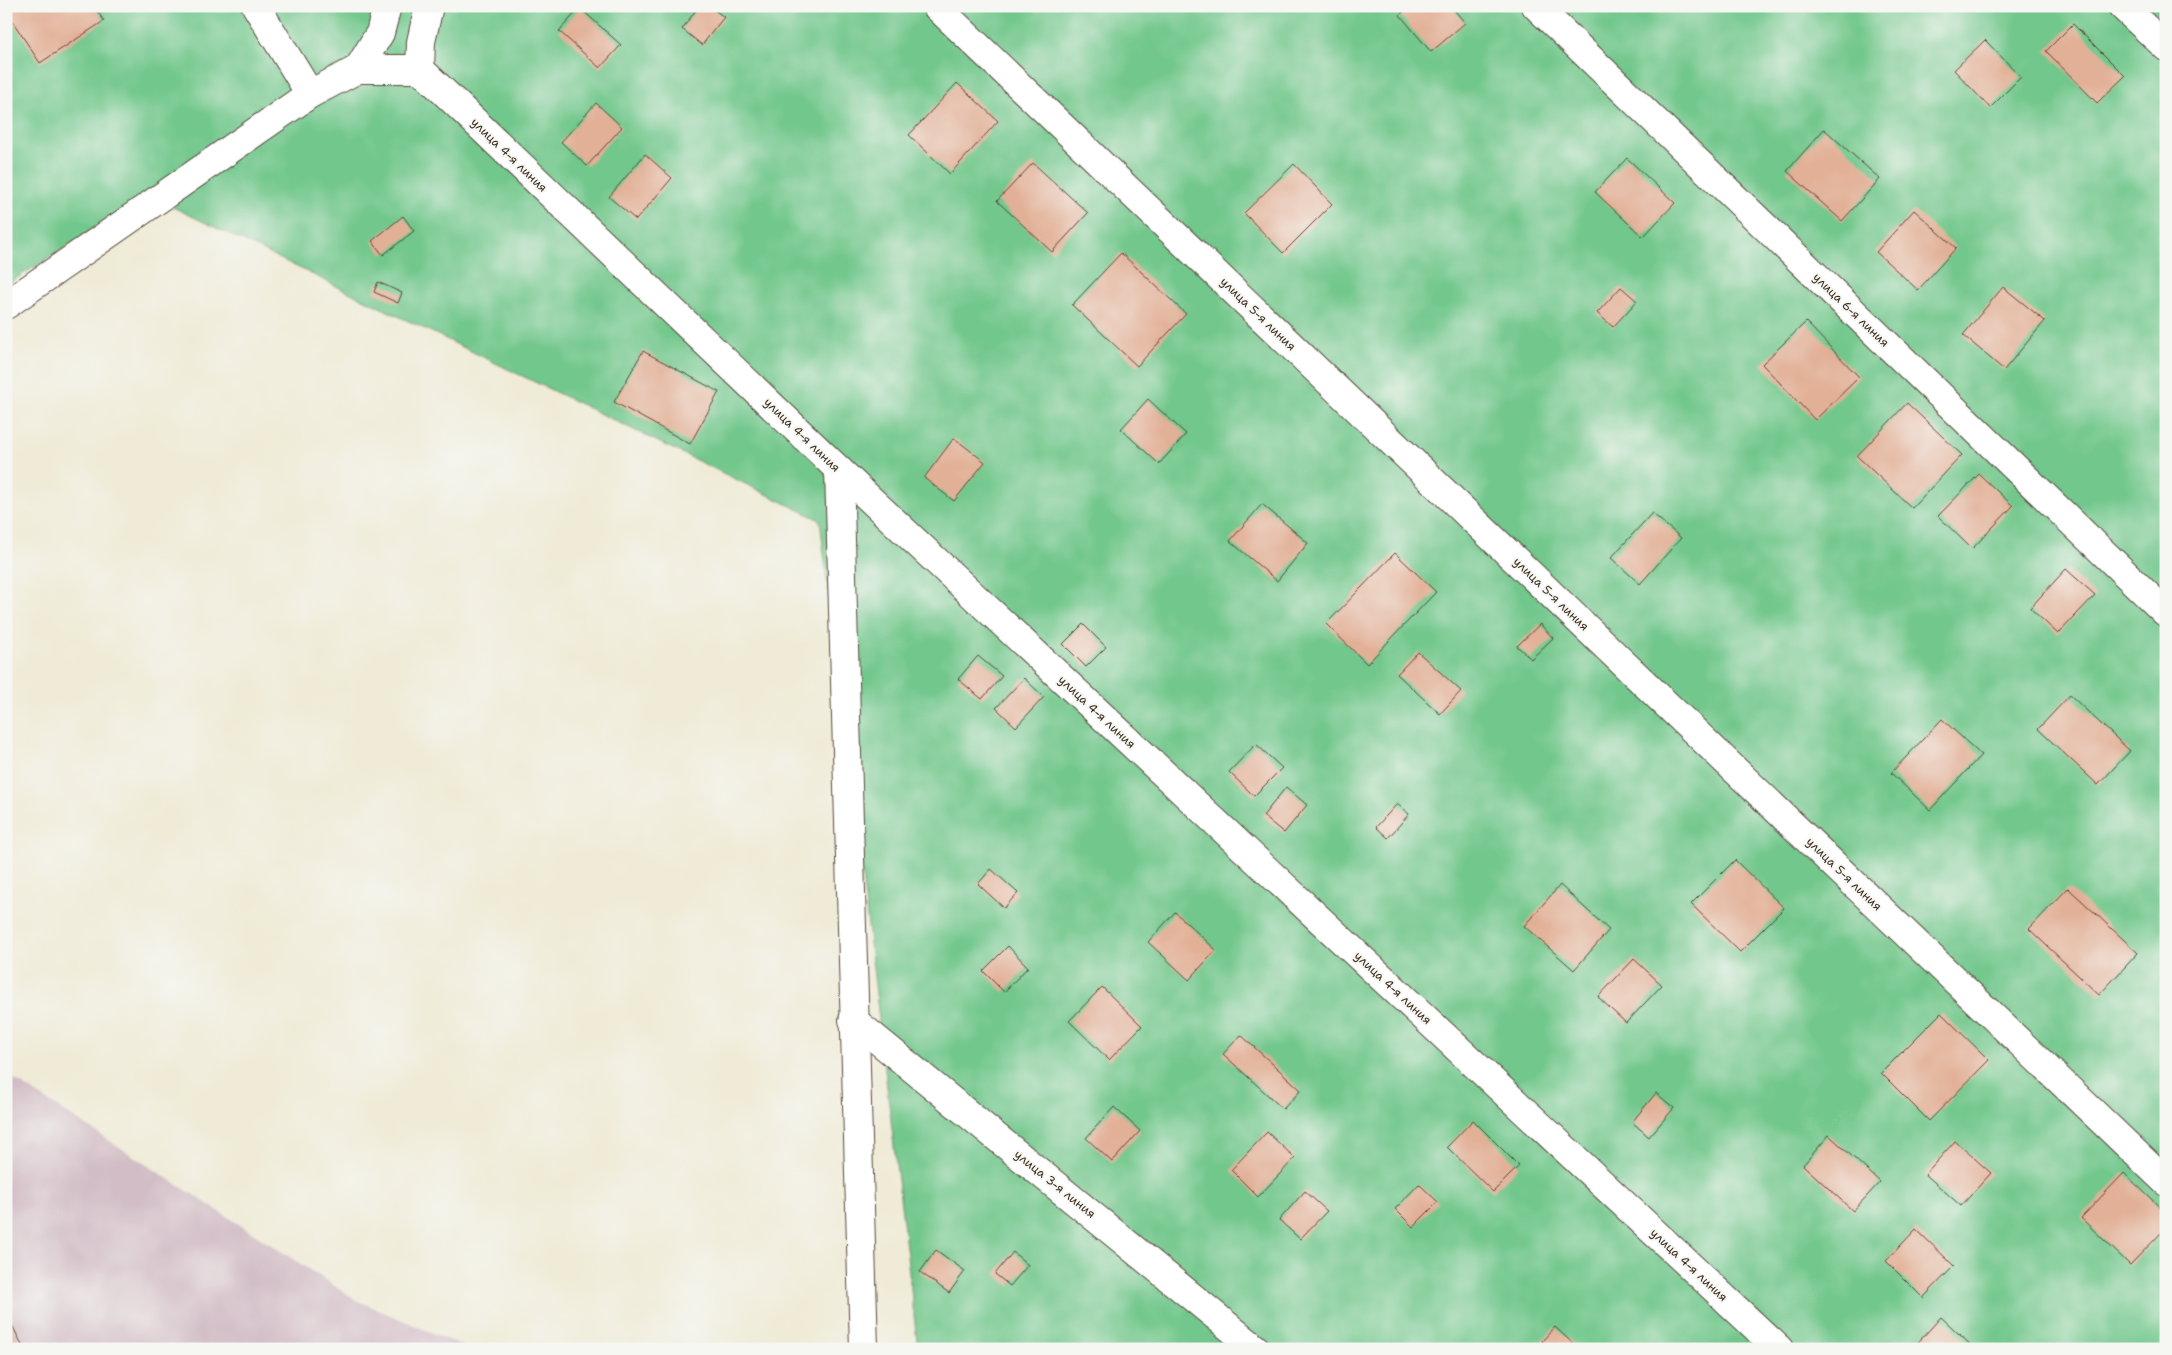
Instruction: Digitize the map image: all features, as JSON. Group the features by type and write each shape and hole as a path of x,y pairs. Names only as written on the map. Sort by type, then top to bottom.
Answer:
{"street":[{"path":"256,6 310,94"},
{"path":"358,69 380,33 386,6"},
{"path":"6,305 310,94 358,69 420,70 420,42 429,6"},
{"name":"улица 5-я линия","path":"936,6 2166,1182"},
{"name":"улица 6-я линия","path":"1536,6 2166,613"},
{"path":"2122,6 2166,47"},
{"name":"улица 4-я линия","path":"420,70 839,470 1779,1349"},
{"path":"839,470 853,1020 864,1349"},
{"name":"улица 3-я линия","path":"853,1020 1256,1349"}],"shaded area":[{"path":"6,1074 358,1301 470,1349 6,1349"}],"green space":[{"path":"6,6 2166,6 2166,1349 918,1349 820,520 148,195 6,285"}],"building":[{"path":"17,6 94,6 104,21 40,63 7,13"},
{"path":"699,6 709,6 724,17 702,45 682,29"},
{"path":"1409,6 1451,6 1465,23 1431,52 1400,15"},
{"path":"580,8 621,45 600,68 559,31"},
{"path":"2073,24 2125,76 2097,103 2046,51"},
{"path":"1985,40 2021,77 1990,108 1954,70"},
{"path":"957,83 998,121 950,174 909,135"},
{"path":"596,103 622,127 587,166 561,142"},
{"path":"1824,129 1880,179 1842,221 1787,171"},
{"path":"645,154 672,178 636,220 609,197"},
{"path":"1627,158 1675,203 1643,237 1595,192"},
{"path":"1033,163 1088,213 1052,252 997,201"},
{"path":"1294,164 1332,204 1283,253 1244,213"},
{"path":"1914,210 1956,248 1918,290 1876,252"},
{"path":"403,216 414,231 383,255 372,241"},
{"path":"1121,253 1186,314 1137,366 1072,305"},
{"path":"378,282 402,293 398,303 374,292"},
{"path":"1621,287 1637,301 1613,327 1597,313"},
{"path":"2003,287 2045,321 2004,370 1963,335"},
{"path":"1806,322 1859,377 1815,420 1762,364"},
{"path":"643,351 719,392 690,444 614,402"},
{"path":"1148,399 1186,434 1159,464 1121,429"},
{"path":"1907,403 1962,455 1912,508 1857,456"},
{"path":"954,438 985,462 954,501 924,478"},
{"path":"1979,474 2013,506 1972,549 1938,516"},
{"path":"1262,504 1308,543 1277,581 1230,541"},
{"path":"1652,513 1681,538 1640,584 1611,558"},
{"path":"1395,553 1436,592 1367,664 1326,624"},
{"path":"2066,569 2095,595 2058,634 2030,608"},
{"path":"1083,624 1106,647 1086,667 1063,644"},
{"path":"1540,624 1553,638 1531,659 1517,646"},
{"path":"1418,652 1461,691 1440,714 1397,674"},
{"path":"978,656 1002,676 982,699 958,679"},
{"path":"1024,678 1044,697 1016,727 996,708"},
{"path":"2070,695 2130,751 2098,785 2038,729"},
{"path":"1942,719 1981,755 1930,810 1891,773"},
{"path":"1256,744 1282,768 1254,796 1229,772"},
{"path":"1286,787 1307,805 1284,833 1263,816"},
{"path":"1397,804 1409,814 1388,838 1376,827"},
{"path":"1735,860 1784,908 1740,952 1691,904"},
{"path":"991,869 1018,893 1004,908 978,884"},
{"path":"1560,885 1609,930 1574,970 1524,926"},
{"path":"2068,888 2138,953 2099,995 2029,929"},
{"path":"1175,912 1216,950 1189,980 1148,942"},
{"path":"1008,946 1028,967 1004,992 983,971"},
{"path":"1634,959 1662,985 1626,1023 1598,997"},
{"path":"1102,987 1142,1026 1109,1060 1069,1021"},
{"path":"1941,1013 1989,1060 1929,1121 1881,1073"},
{"path":"1241,1035 1301,1090 1283,1109 1223,1054"},
{"path":"1656,1093 1674,1108 1649,1137 1632,1122"},
{"path":"1114,1107 1140,1131 1112,1162 1086,1138"},
{"path":"1473,1120 1519,1166 1493,1192 1447,1147"},
{"path":"1267,1132 1295,1158 1258,1197 1231,1170"},
{"path":"1829,1135 1880,1182 1853,1211 1803,1165"},
{"path":"1955,1141 1991,1173 1961,1206 1925,1174"},
{"path":"2124,1173 2166,1213 2166,1228 2130,1265 2081,1218"},
{"path":"1419,1184 1438,1202 1413,1227 1395,1209"},
{"path":"1305,1191 1327,1211 1300,1239 1279,1220"},
{"path":"1916,1229 1954,1266 1923,1298 1886,1261"},
{"path":"936,1250 965,1271 949,1293 920,1272"},
{"path":"1013,1252 1028,1265 1010,1286 995,1274"},
{"path":"6,1313 24,1349 6,1349"},
{"path":"1941,1317 1975,1349 1912,1349"},
{"path":"1555,1327 1579,1349 1551,1349 1542,1341"}]}
